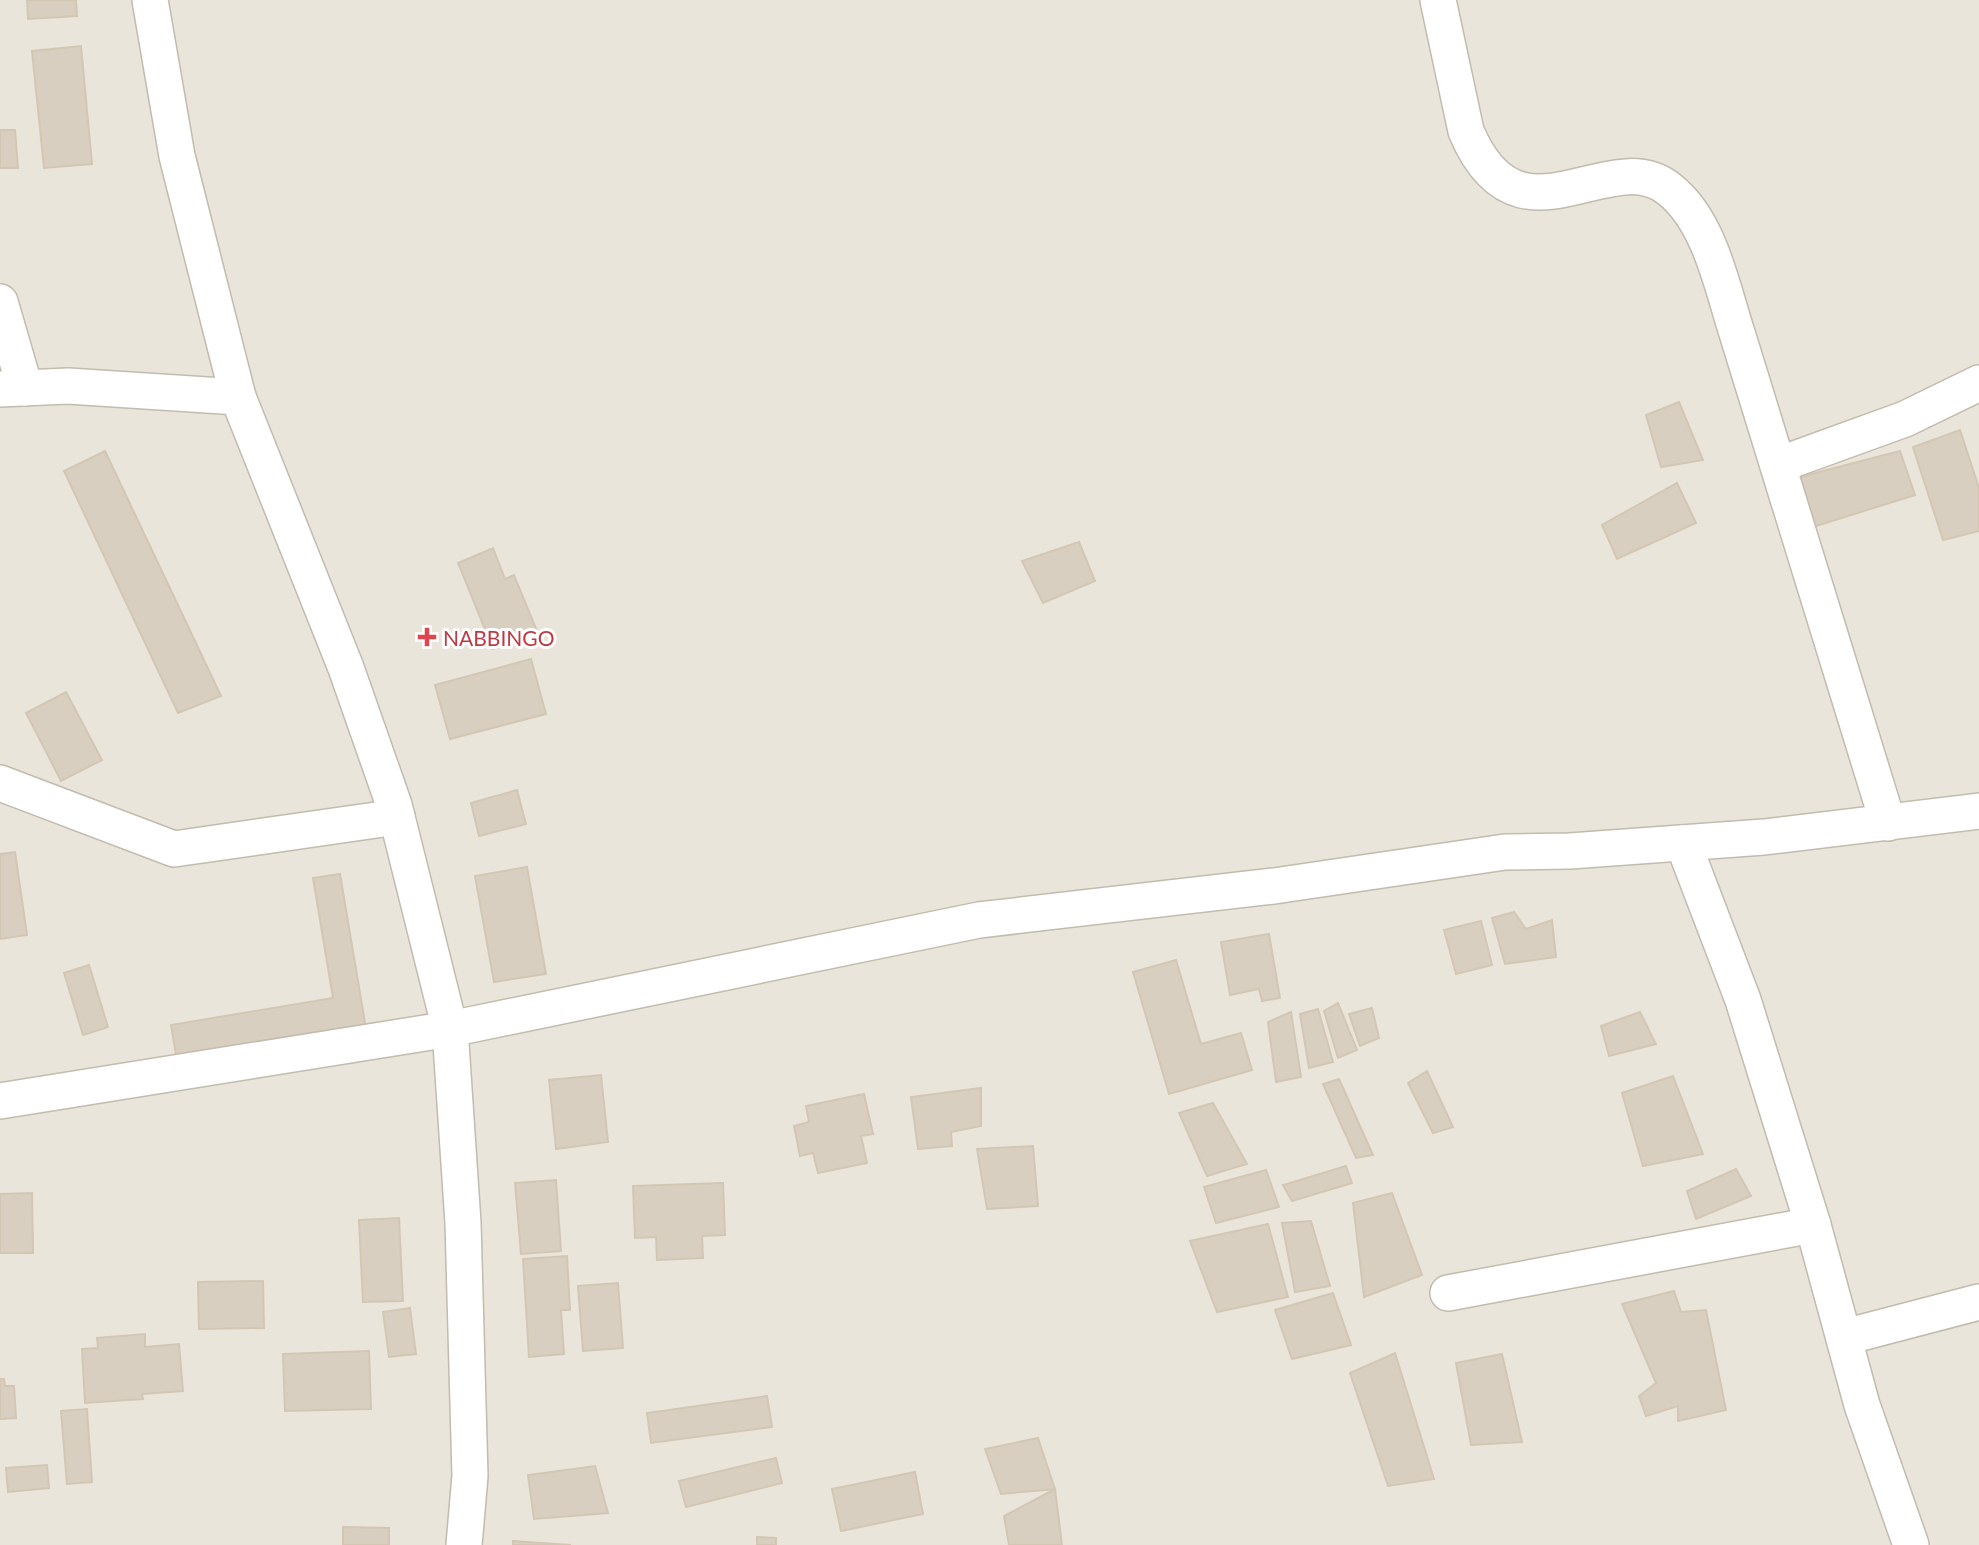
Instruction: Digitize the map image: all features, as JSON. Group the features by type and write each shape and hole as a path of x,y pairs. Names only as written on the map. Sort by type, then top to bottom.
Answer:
{"street":[{"path":"150,0 177,156 238,397 346,668 397,817 450,1029 463,1223 470,1476 464,1545"},
{"path":"1438,0 1466,131 1489,170 1503,183 1524,191 1649,178 1671,190 1697,223 1712,255 1888,823"},
{"path":"0,302 13,389 68,386 238,397"},
{"path":"1778,465 1905,419 1979,383"},
{"path":"0,783 174,849 397,817"},
{"path":"0,1101 450,1029 979,920 1274,886 1505,852 1570,851 1683,843 1888,823 1979,811"},
{"path":"1683,843 1744,1000 1813,1225 1862,1405 1911,1545"},
{"path":"1448,1293 1813,1225"},
{"path":"1844,1336 1979,1302"}],"shaded area":[{"path":"0,0 1979,0 1979,1545 0,1545"}],"building":[{"path":"27,0 76,0 77,16 28,19"},
{"path":"81,46 92,164 44,168 32,51"},
{"path":"0,130 15,130 18,168 0,168"},
{"path":"1679,402 1703,460 1661,467 1646,415"},
{"path":"1960,430 1979,488 1979,531 1943,540 1913,447"},
{"path":"105,451 221,696 178,713 64,471"},
{"path":"1900,451 1915,495 1813,527 1800,477"},
{"path":"1677,483 1696,523 1617,559 1602,525"},
{"path":"1079,542 1095,581 1043,603 1022,561"},
{"path":"493,548 505,579 514,575 537,631 493,649 458,563"},
{"path":"531,659 546,714 450,739 435,685"},
{"path":"66,692 102,760 61,781 26,713"},
{"path":"517,790 526,824 479,836 471,803"},
{"path":"15,852 27,935 0,939 0,854"},
{"path":"527,867 546,974 494,982 475,876"},
{"path":"340,874 368,1041 179,1072 171,1025 333,998 313,878"},
{"path":"1514,912 1526,929 1552,920 1556,957 1505,964 1492,918"},
{"path":"1481,921 1492,965 1456,974 1444,930"},
{"path":"1269,934 1280,998 1262,1001 1259,989 1230,995 1221,942"},
{"path":"1176,960 1201,1044 1241,1033 1252,1070 1169,1094 1133,972"},
{"path":"89,965 108,1027 83,1035 64,973"},
{"path":"1338,1003 1357,1050 1338,1058 1324,1011"},
{"path":"1372,1008 1379,1038 1360,1046 1349,1014"},
{"path":"1318,1009 1333,1062 1309,1068 1300,1014"},
{"path":"1291,1012 1301,1077 1276,1082 1268,1022"},
{"path":"1640,1012 1656,1044 1609,1056 1601,1026"},
{"path":"1427,1071 1453,1127 1433,1133 1408,1083"},
{"path":"601,1075 608,1142 556,1149 549,1080"},
{"path":"1673,1076 1703,1154 1643,1166 1622,1093"},
{"path":"1339,1079 1373,1155 1356,1158 1323,1084"},
{"path":"981,1088 981,1126 951,1132 952,1146 918,1149 911,1097"},
{"path":"864,1094 873,1134 861,1136 867,1163 818,1173 813,1153 800,1156 794,1126 809,1122 806,1106"},
{"path":"1213,1103 1247,1164 1207,1176 1179,1113"},
{"path":"1033,1146 1038,1206 987,1209 977,1149"},
{"path":"1346,1166 1352,1183 1292,1201 1283,1185"},
{"path":"1736,1169 1751,1196 1696,1219 1687,1191"},
{"path":"1266,1170 1279,1207 1216,1223 1204,1187"},
{"path":"556,1180 561,1251 521,1254 515,1183"},
{"path":"723,1183 725,1235 702,1236 703,1258 657,1260 656,1237 635,1238 633,1186"},
{"path":"32,1193 33,1253 0,1253 0,1194"},
{"path":"1392,1193 1422,1275 1364,1297 1353,1203"},
{"path":"399,1218 403,1301 363,1302 359,1220"},
{"path":"1311,1221 1330,1286 1295,1292 1282,1223"},
{"path":"1268,1224 1288,1297 1217,1312 1190,1241"},
{"path":"567,1256 570,1310 561,1310 564,1354 529,1357 523,1259"},
{"path":"263,1281 264,1328 199,1329 198,1282"},
{"path":"618,1283 623,1348 583,1351 578,1286"},
{"path":"1674,1291 1681,1312 1706,1310 1726,1410 1678,1421 1678,1406 1646,1416 1639,1396 1656,1383 1622,1304"},
{"path":"1333,1293 1351,1345 1292,1359 1275,1310"},
{"path":"410,1308 416,1354 389,1357 383,1312"},
{"path":"145,1334 145,1347 179,1344 183,1391 142,1394 143,1399 85,1403 82,1349 98,1348 97,1338"},
{"path":"369,1351 371,1409 285,1411 283,1354"},
{"path":"1395,1353 1434,1479 1388,1486 1350,1373"},
{"path":"1502,1354 1522,1442 1471,1445 1456,1363"},
{"path":"0,1379 4,1379 5,1386 14,1386 16,1418 0,1419"},
{"path":"767,1396 772,1427 651,1443 647,1413"},
{"path":"87,1409 92,1482 67,1484 61,1411"},
{"path":"1038,1438 1055,1489 1001,1494 985,1449"},
{"path":"776,1458 782,1483 686,1507 679,1481"},
{"path":"47,1465 49,1488 8,1492 6,1468"},
{"path":"595,1466 608,1513 534,1519 528,1475"},
{"path":"915,1472 923,1514 841,1531 832,1489"},
{"path":"1055,1489 1062,1545 1009,1545 1004,1516"},
{"path":"343,1527 389,1528 389,1545 343,1545"},
{"path":"757,1537 776,1538 776,1545 757,1545"},
{"path":"513,1541 571,1545 513,1545"}],"place":[{"name":"NABBINGO","path":"427,637"}]}
